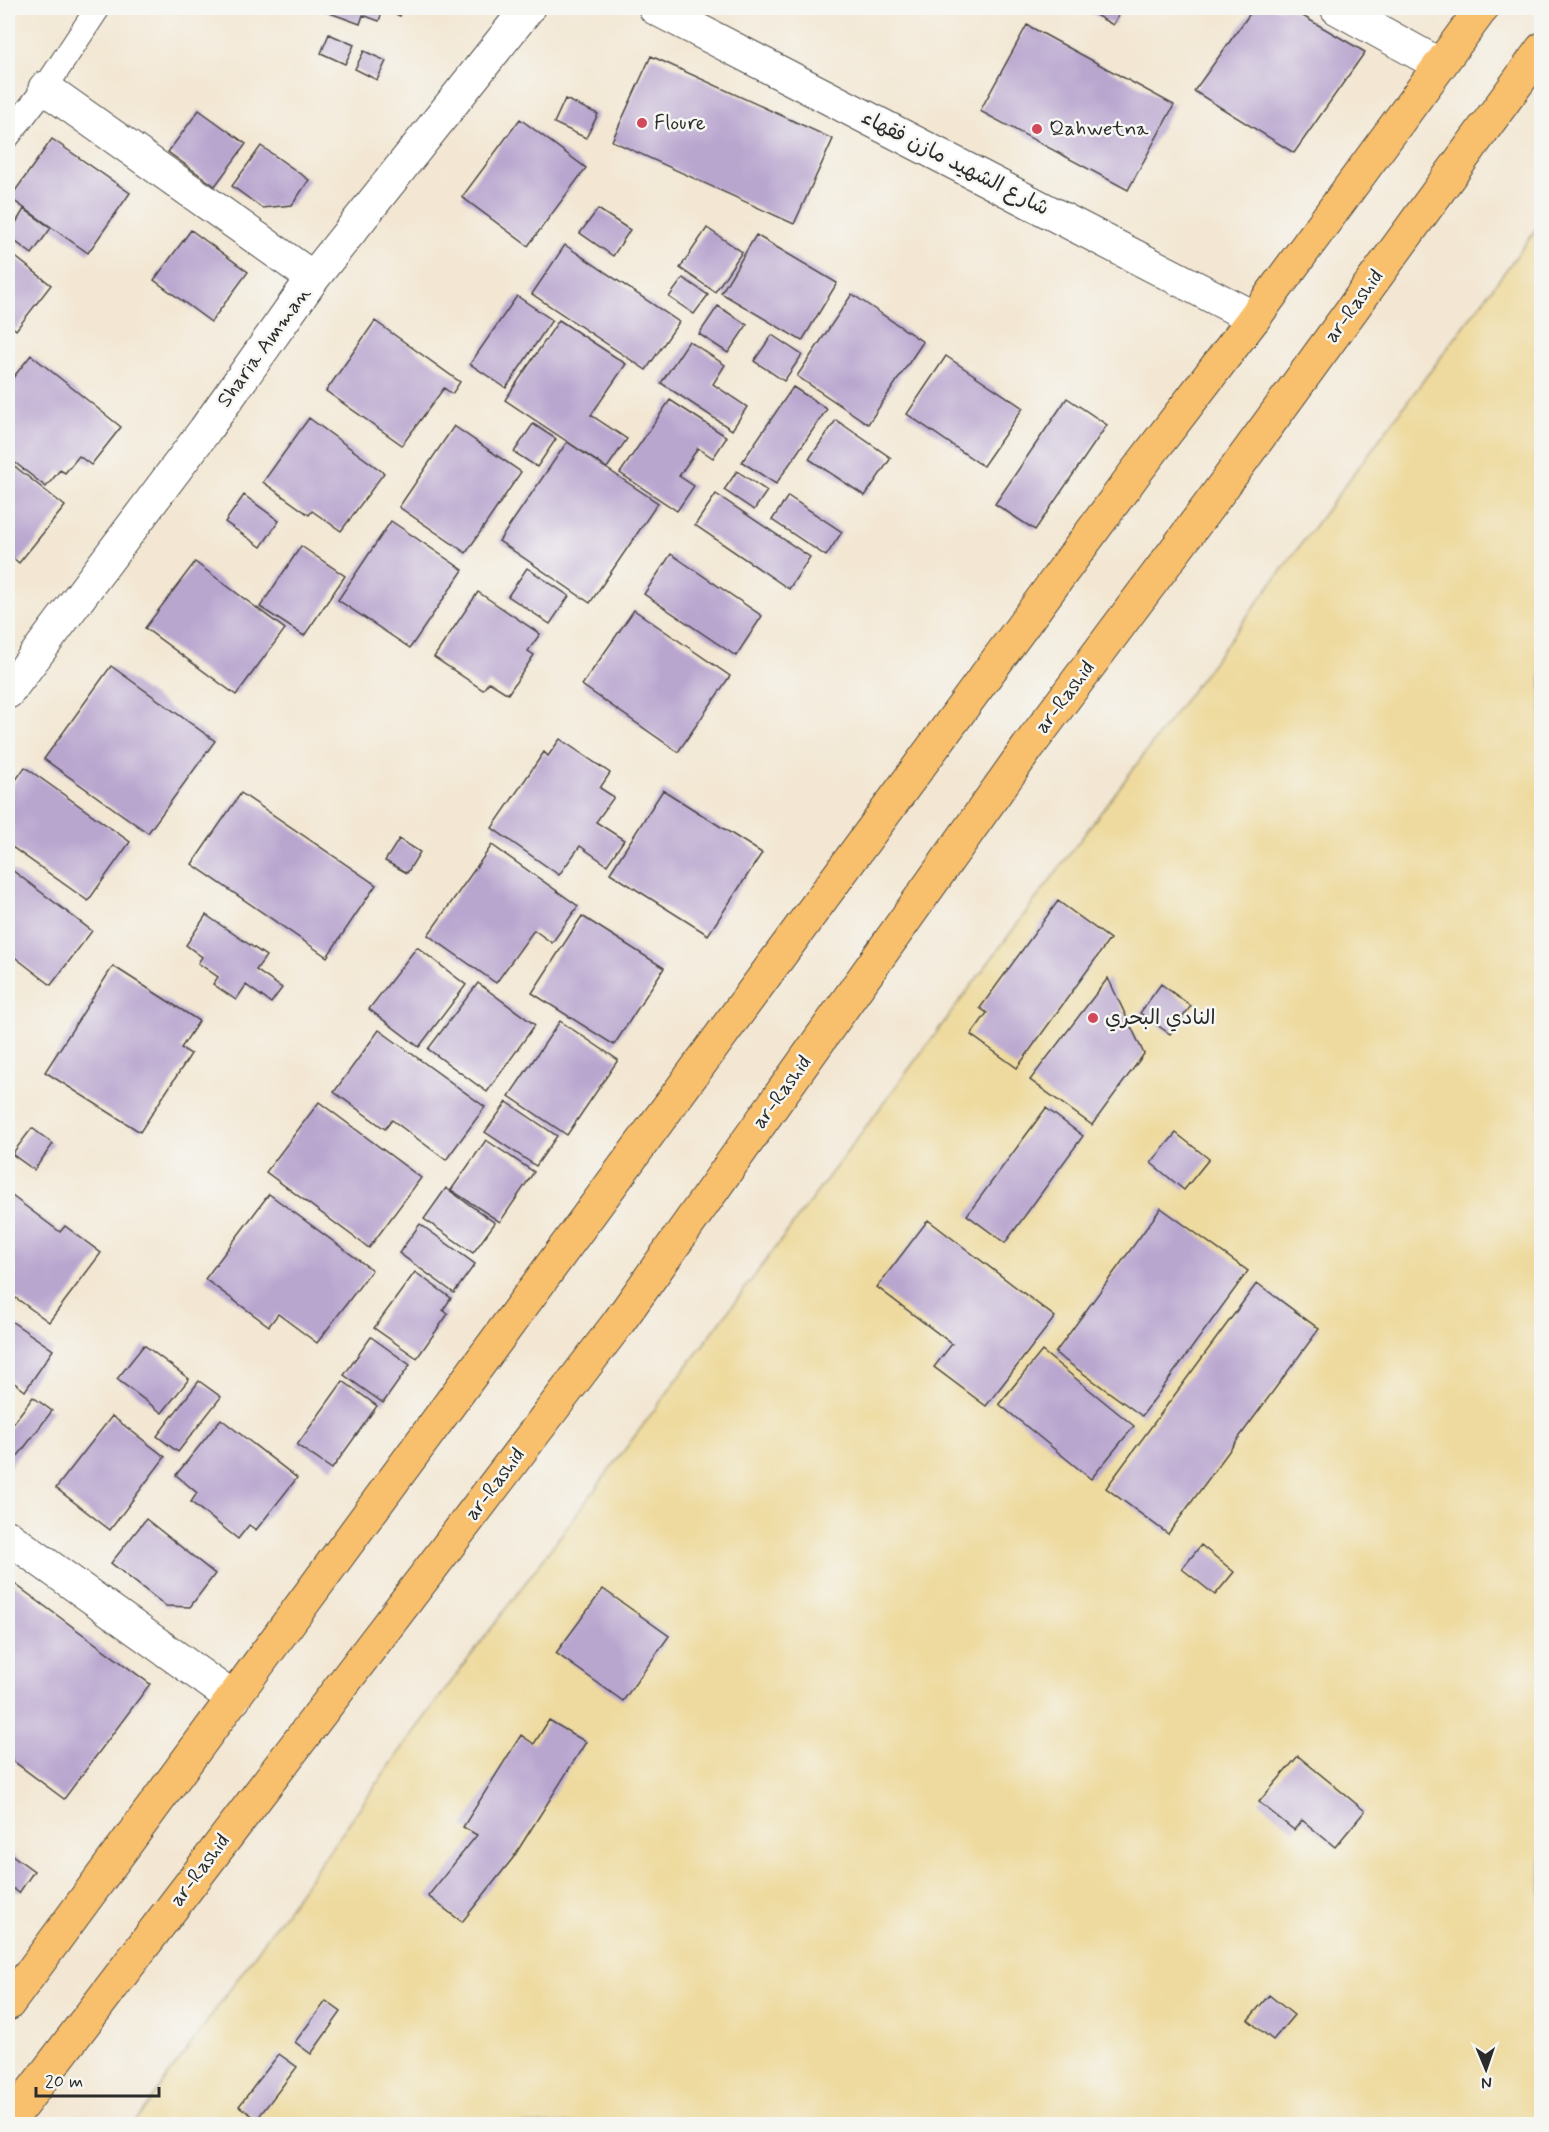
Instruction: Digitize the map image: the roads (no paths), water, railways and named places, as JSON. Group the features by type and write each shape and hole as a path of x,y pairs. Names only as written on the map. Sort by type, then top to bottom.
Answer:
{"main road":[{"path":"8,2004 1127,483 1254,318 1482,8"},
{"name":"ar-Rashid","path":"8,2123 618,1323 1028,747 1213,500 1542,49"}],"street":[{"name":"Sharia Amman","path":"8,692 205,430 313,278 528,8"},
{"name":"شارع الشهيد مازن فقهاء","path":"655,8 1254,318"},
{"path":"1337,8 1440,66"},
{"path":"45,88 313,278"},
{"path":"8,1537 234,1699"}],"lane":[{"path":"8,136 45,88 98,8"}],"place":[{"name":"Floure","path":"642,123"},
{"name":"Qahwetna","path":"1037,129"},
{"name":"النادي البحري","path":"1093,1018"}]}
